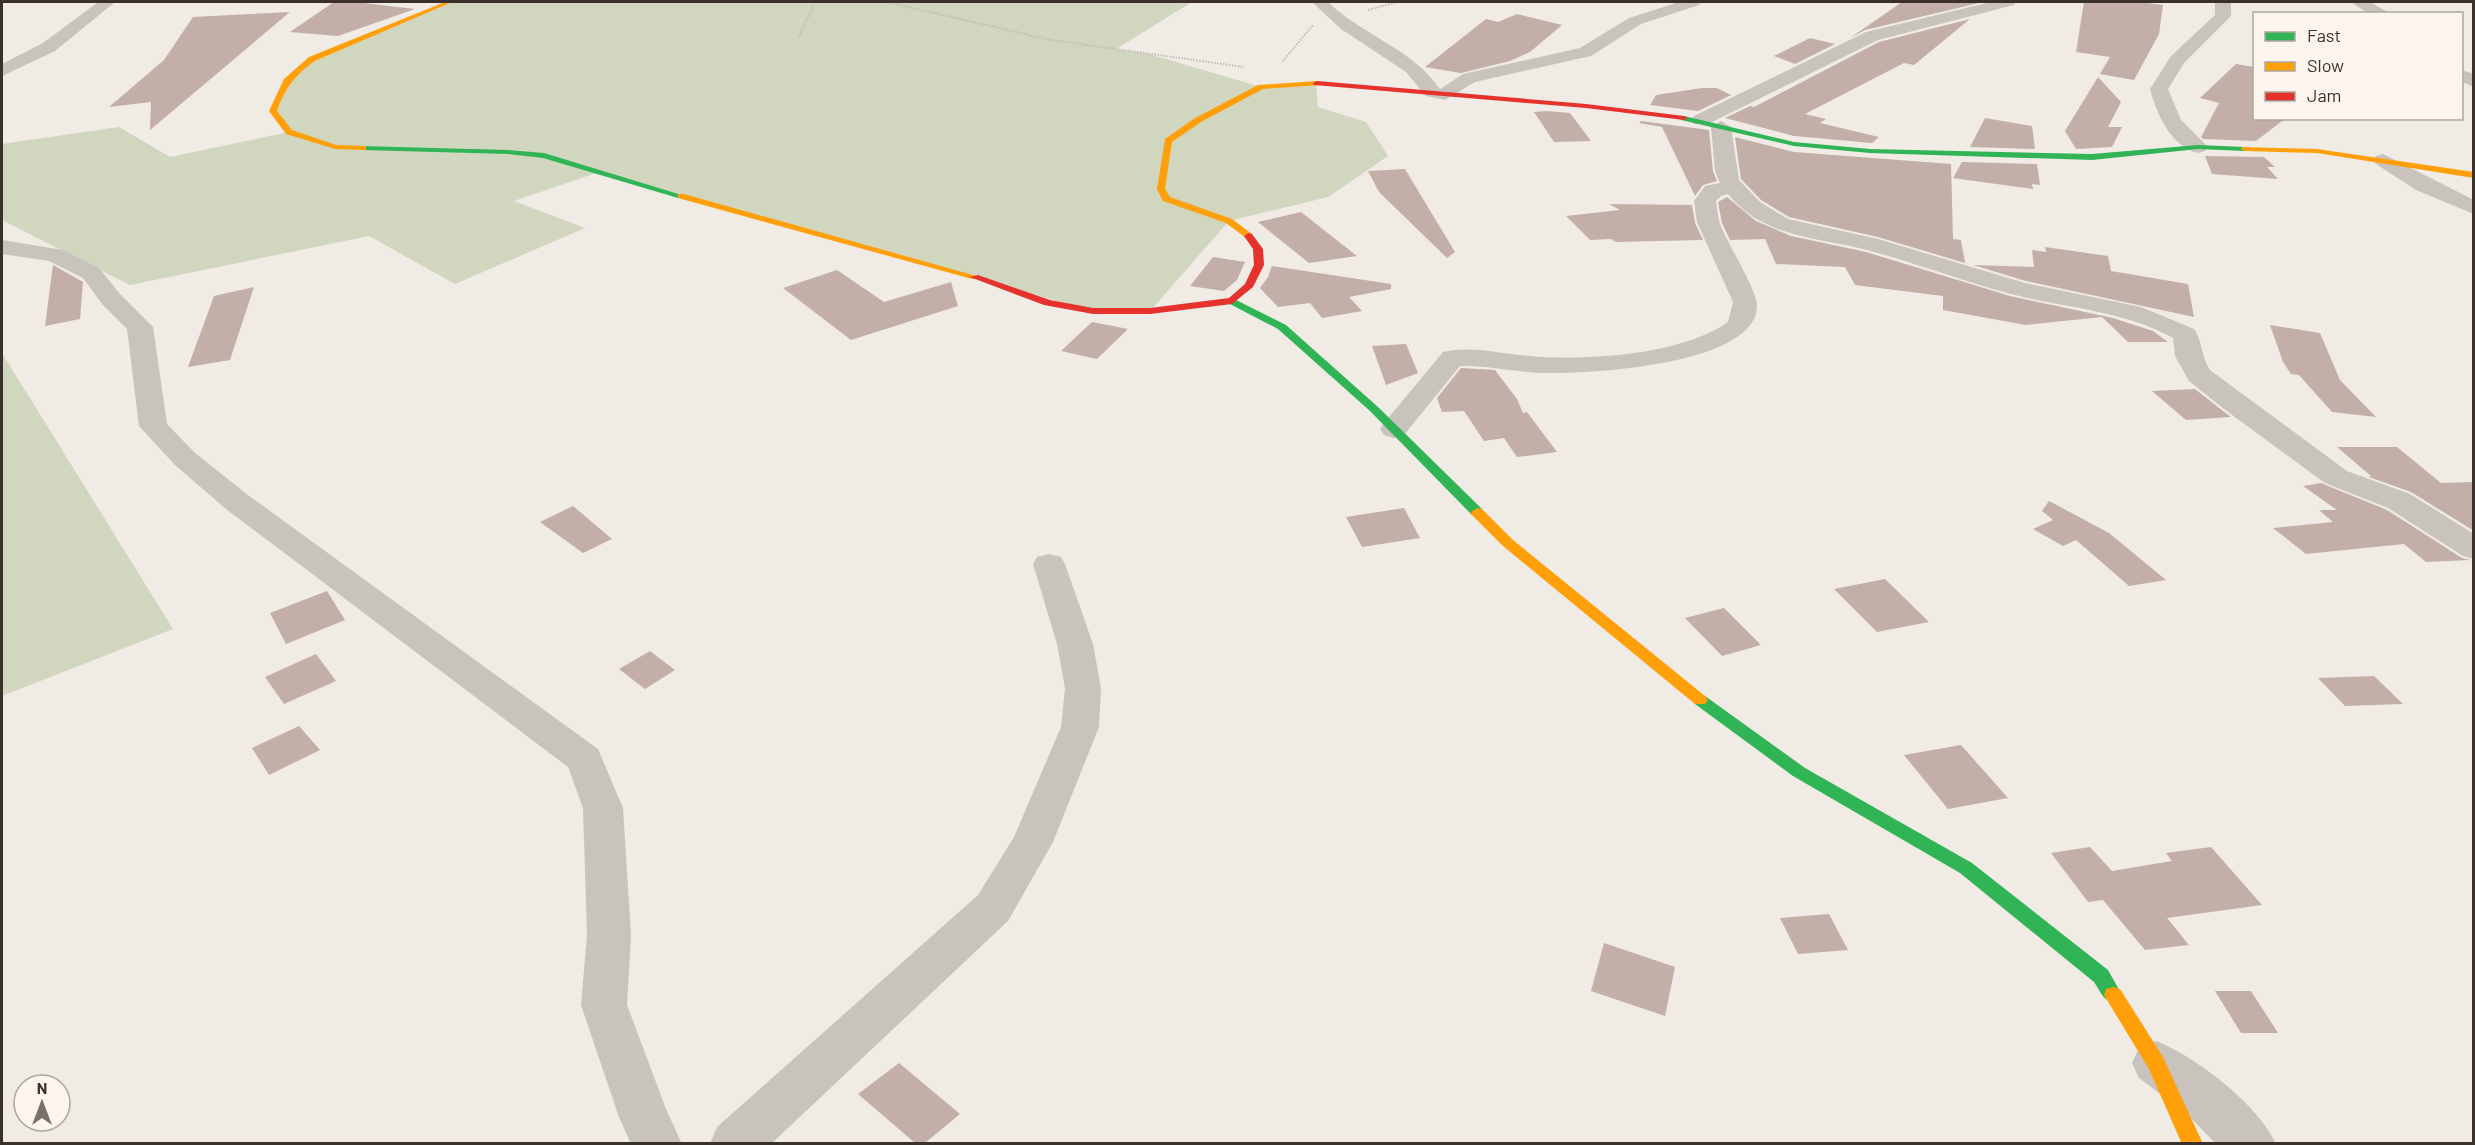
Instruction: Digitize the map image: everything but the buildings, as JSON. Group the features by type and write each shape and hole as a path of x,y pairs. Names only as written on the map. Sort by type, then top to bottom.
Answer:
{"street":[{"path":"2,71 49,47 107,2"},
{"path":"449,2 331,51 300,68 282,83 273,111 290,132 335,147 508,152 544,156 738,213 869,246 1048,303 1093,311 1138,311 1232,301 1282,327 1394,429 1508,543 1708,707 1799,772 1966,868 2101,976 2156,1063 2193,1143"},
{"path":"1320,2 1342,24 1386,49 1439,93"},
{"path":"1439,93 1469,78 1513,66 1585,52 1635,21 1693,2"},
{"path":"1711,123 1872,36 2008,2"},
{"path":"2198,147 2175,129 2167,114 2159,89 2177,60 2223,16 2223,2"},
{"path":"2359,2 2379,12"},
{"path":"1232,301 1249,285 1259,265 1258,249 1251,237 1228,221 1166,199 1161,189 1168,141 1207,115 1261,87 1316,83 1586,106 1711,123 1794,144 1870,150 2029,157 2092,157 2198,147 2317,151 2474,175"},
{"path":"1711,123 1728,179 1745,200 1770,219 1797,228 1906,254 2002,285 2045,295 2089,301 2166,322 2184,334 2188,356 2199,375 2234,403 2336,477 2399,501 2474,549"},
{"path":"2383,160 2424,185 2474,208"},
{"path":"1394,429 1452,358 1476,356 1551,366 1617,362 1689,348 1734,329 1745,316 1745,302 1708,222 1705,201 1713,191 1733,186"},
{"path":"2,247 55,255 91,273 111,299 140,327 153,426 185,459 237,502 584,759 603,808 609,935 604,1005 644,1118 657,1143"},
{"path":"735,1143 993,908 1032,842 1080,728 1083,688 1075,644 1049,564"},
{"path":"2156,1063 2204,1098 2252,1143"}],"path":[{"path":"799,36 815,2"},
{"path":"887,2 1052,40 1245,67"}],"green space":[{"path":"449,2 1192,2 1116,49 1149,54 1261,87 1316,83 1318,107 1366,122 1388,156 1328,197 1229,221 1150,311 1093,311 599,172 514,201 585,228 455,284 369,236 130,285 2,220 2,144 119,127 170,157 289,132 273,111 300,68"},
{"path":"2,353 173,629 2,696"}],"traffic: fast":[{"path":"1684,118 1794,144 1870,151 2092,157 2198,147 2245,149"},
{"path":"363,148 508,152 544,156 681,196"},
{"path":"1232,301 1282,327 1374,409 1477,512"},
{"path":"1700,700 1799,772 1966,868 2101,976 2113,995"}],"traffic: slow":[{"path":"363,148 335,147 289,132 273,111 286,81 312,59 449,2"},
{"path":"1249,236 1229,221 1166,199 1161,189 1168,141 1198,120 1261,87 1317,83"},
{"path":"2245,149 2317,151 2474,175"},
{"path":"681,196 975,277"},
{"path":"1477,512 1508,543 1700,700"},
{"path":"2113,995 2156,1063 2193,1144"}],"traffic: jam":[{"path":"1317,83 1586,106 1684,118"},
{"path":"975,277 1048,303 1093,311 1150,311 1232,301 1249,285 1259,265 1258,249 1249,236"}]}
